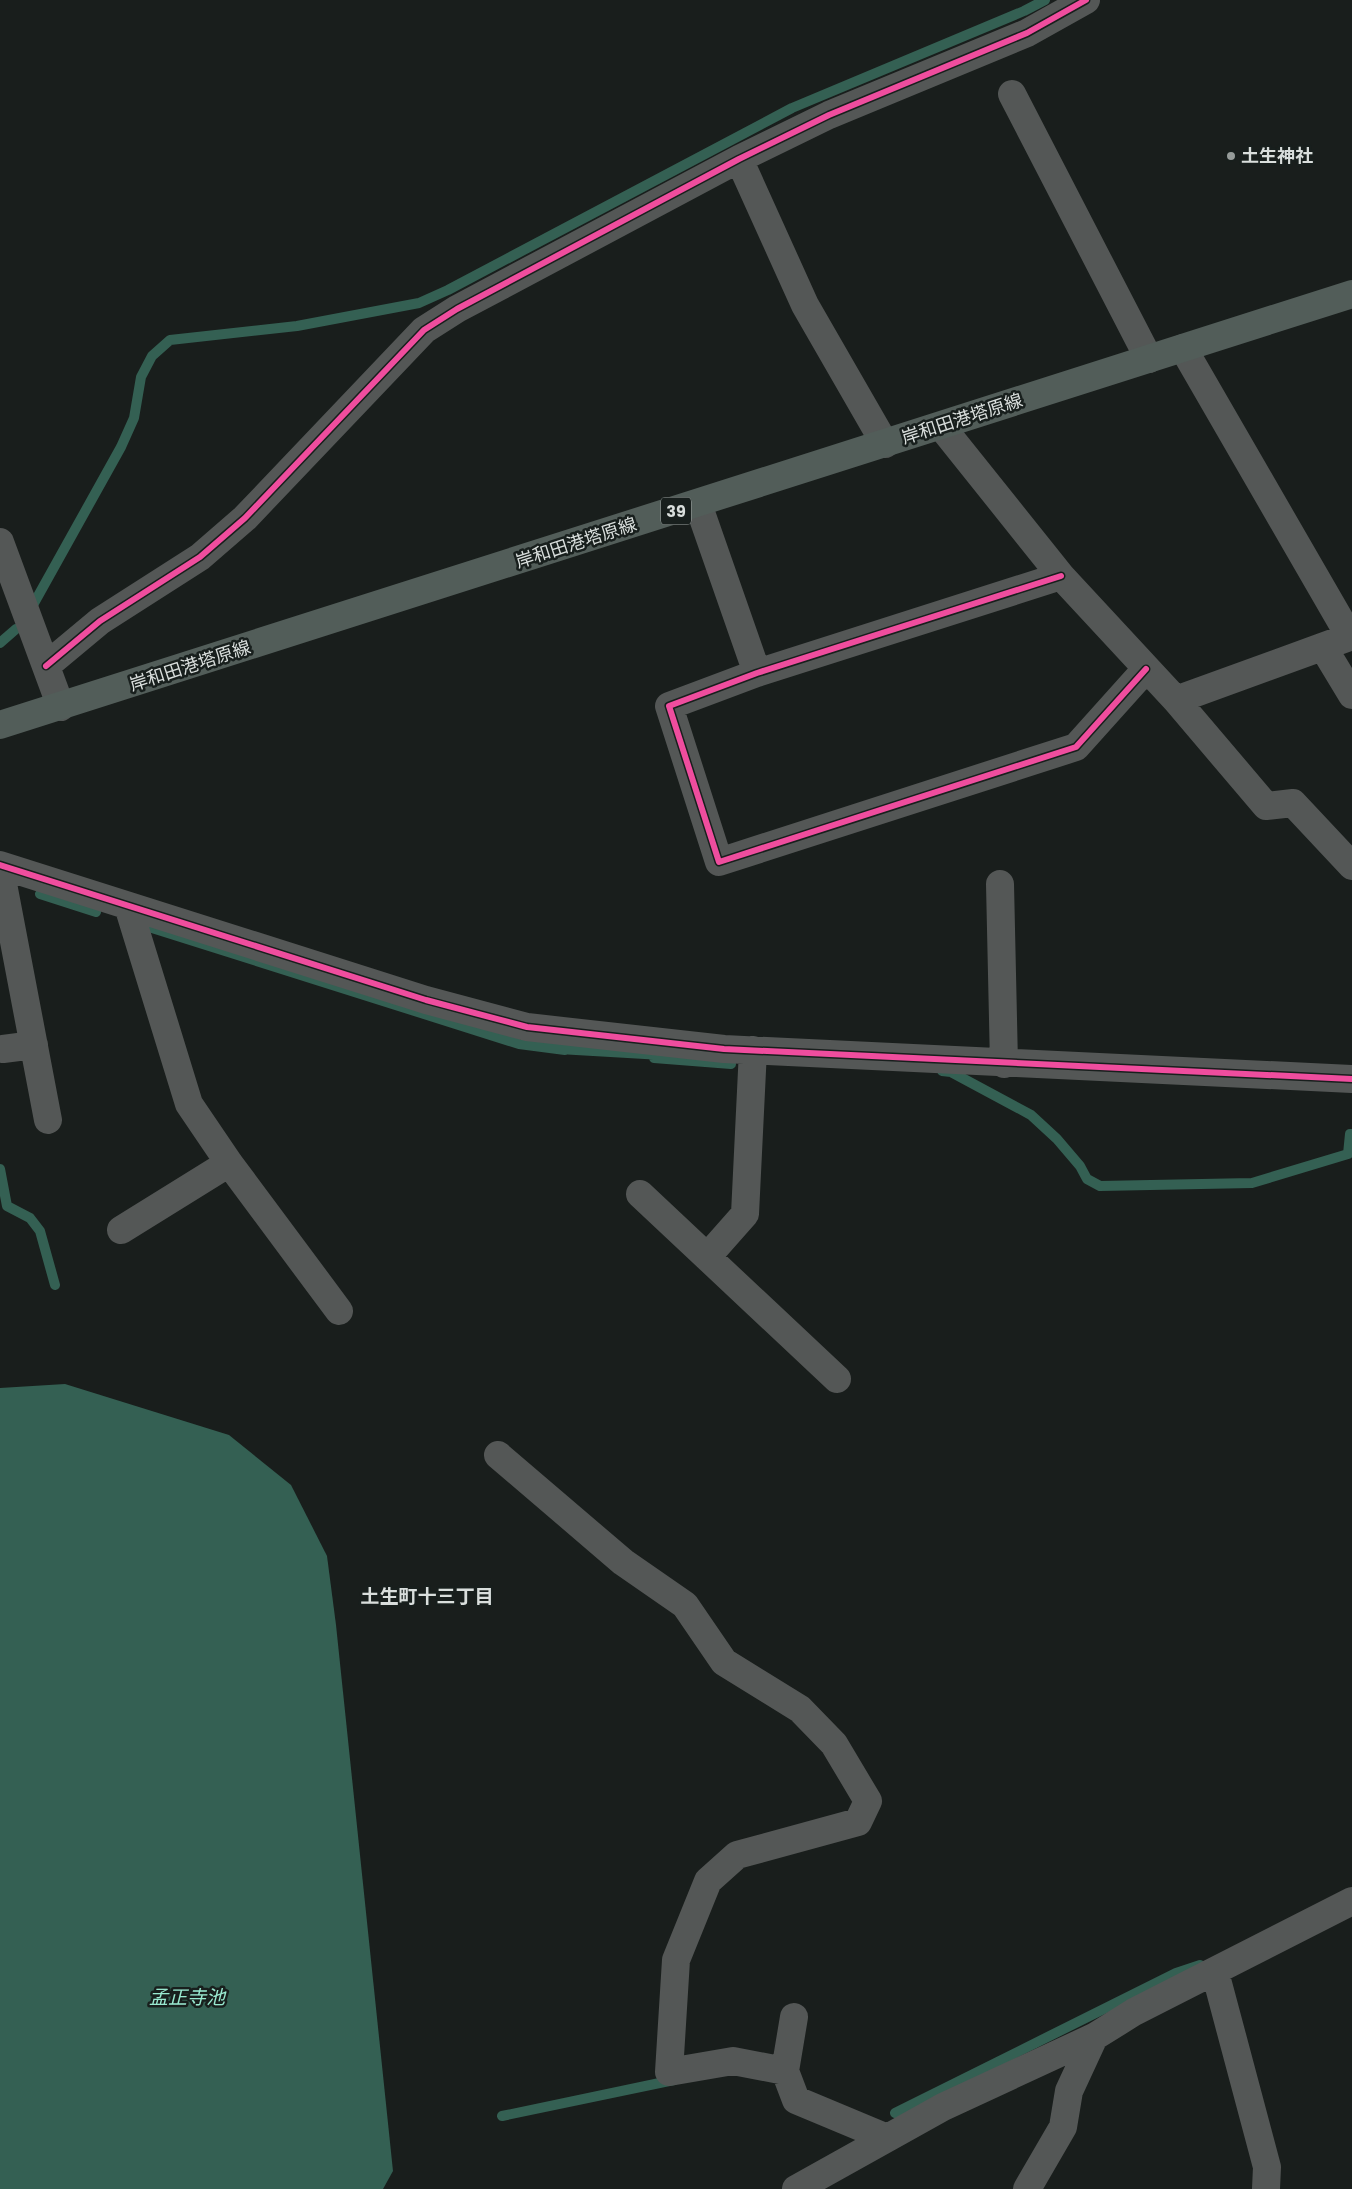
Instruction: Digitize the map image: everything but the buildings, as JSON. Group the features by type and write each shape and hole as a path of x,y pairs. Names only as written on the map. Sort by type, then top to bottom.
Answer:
{"main road":[{"name":"岸和田港塔原線","path":"0,725 62,707 1352,294"}],"street":[{"path":"46,666 100,621 200,557 245,518 424,330 466,304 739,159 829,115 1027,33 1086,0"},
{"path":"1012,94 1149,360"},
{"path":"739,159 805,305 885,444"},
{"path":"1176,700 1351,636 1183,348"},
{"path":"941,426 1061,576 1176,700 1266,806 1293,803 1352,866"},
{"path":"698,504 757,673"},
{"path":"0,542 62,707"},
{"path":"1061,576 757,673 669,706 719,862 1076,747 1146,669"},
{"path":"1323,647 1352,695"},
{"path":"48,1120 0,866 426,1000 527,1027 753,1050 1004,1064 1352,1079"},
{"path":"1000,884 1004,1064"},
{"path":"128,906 189,1104 229,1162 339,1311"},
{"path":"2,1050 34,1045"},
{"path":"707,1257 745,1214 753,1050"},
{"path":"121,1230 229,1162"},
{"path":"640,1194 837,1378"},
{"path":"498,1455 623,1562 685,1605 724,1662 800,1710 834,1744 868,1801 858,1822 737,1855 708,1882 676,1960 669,2072 733,2061 785,2071"},
{"path":"805,2187 943,2107 1094,2037 1134,2012 1216,1972 1352,1901"},
{"path":"1216,1972 1267,2167 1266,2189"},
{"path":"794,2016 785,2071 796,2100 887,2138"},
{"path":"1027,2189 1063,2127 1069,2091 1094,2037"}],"water":[{"name":"孟正寺池","path":"65,1384 229,1435 291,1485 327,1556 336,1625 393,2171 383,2189 0,2189 0,1388"}],"waterway":[{"path":"33,605 121,447 134,418 141,377 152,356 170,340 297,326 419,303 448,290 792,108 1024,11 1045,0"},
{"path":"0,643 16,629"},
{"path":"40,894 96,912"},
{"path":"152,928 519,1044 565,1050"},
{"path":"559,1049 662,1055"},
{"path":"654,1058 731,1064"},
{"path":"942,1071 951,1072 1031,1115 1057,1139 1080,1166 1087,1179 1100,1186 1252,1183 1348,1154 1350,1134 1352,1134"},
{"path":"0,1169 7,1206 30,1218 40,1231 55,1285"},
{"path":"895,2113 1176,1973 1200,1965"},
{"path":"502,2116 674,2080"}],"cycle path":[{"path":"46,666 100,621 200,557 245,518 424,330 457,309 739,159 829,115 1027,33 1086,0"},
{"path":"1061,576 757,673 669,706 719,862 1076,747 1146,669"},
{"path":"0,865 426,1000 527,1027 724,1049 1352,1079"}],"place":[{"name":"土生神社","path":"1231,156"}],"district":[{"name":"土生町十三丁目","path":"427,1596"}]}
